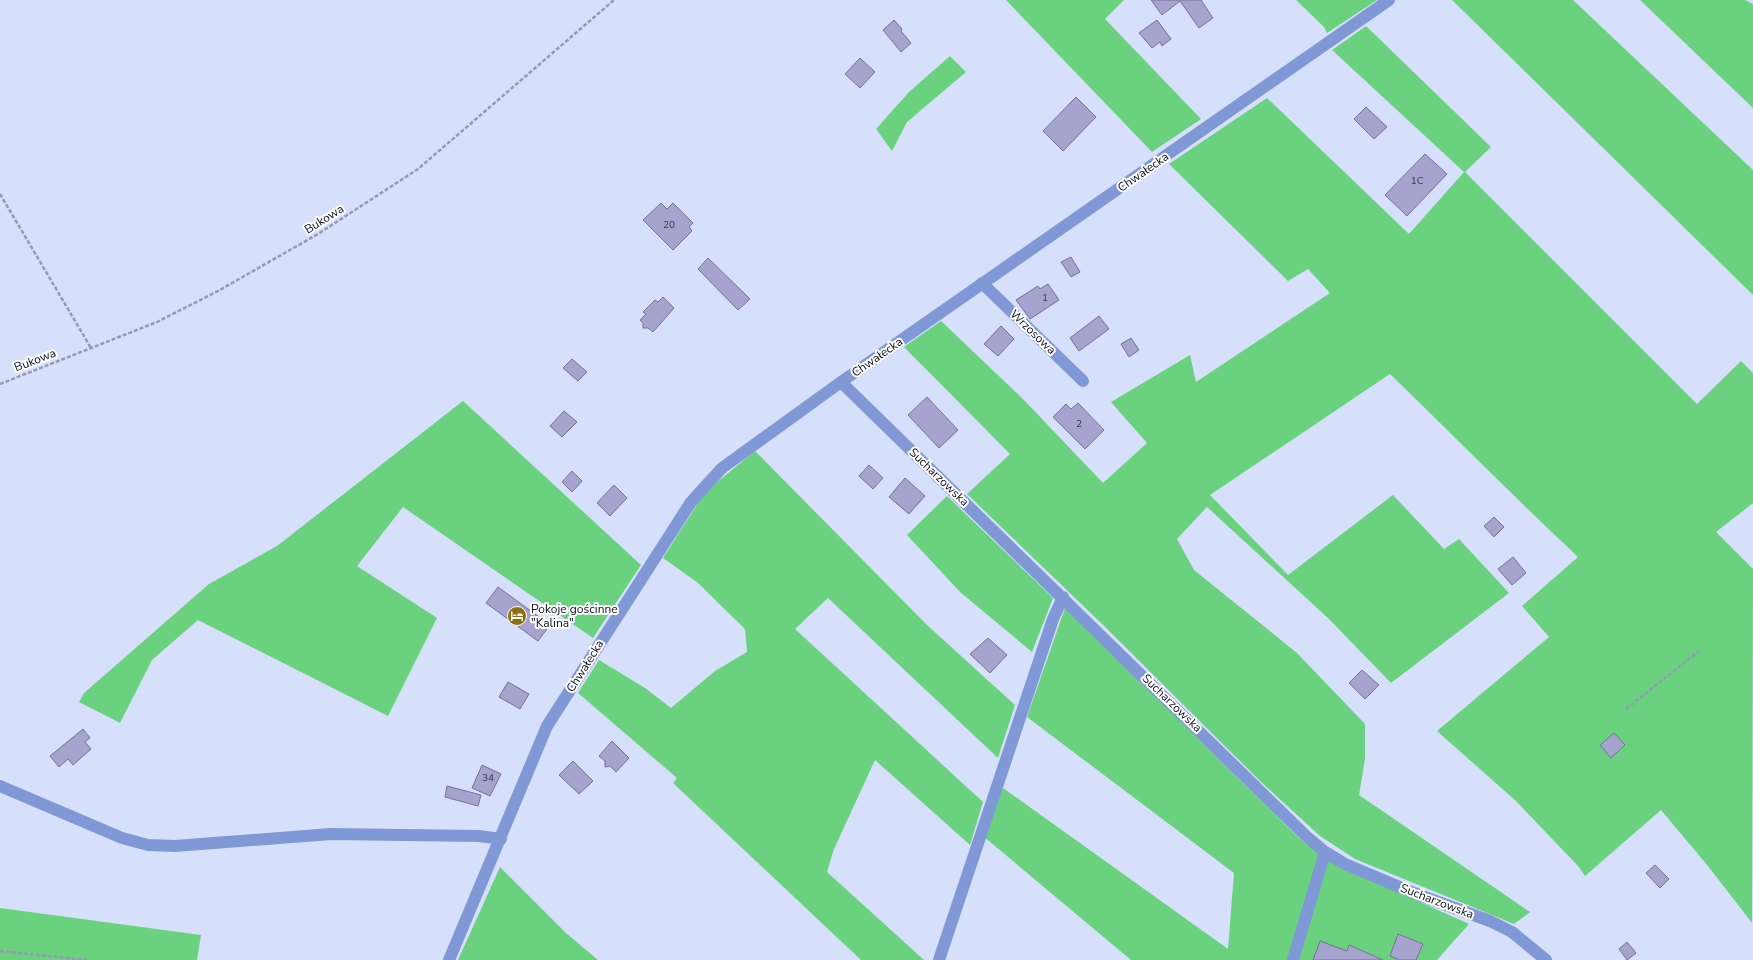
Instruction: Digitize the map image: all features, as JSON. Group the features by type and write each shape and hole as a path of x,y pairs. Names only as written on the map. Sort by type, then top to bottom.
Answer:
{"street":[{"name":"Chwałecka","path":"449,960 501,839 547,726 691,502 722,468 982,283 1389,0"},
{"name":"Wrzosowa","path":"982,283 1084,381"},
{"name":"Sucharzowska","path":"841,382 1063,597 1306,836 1325,852 1345,864 1501,927 1524,941 1546,960"},
{"path":"939,960 1053,619 1063,597"},
{"path":"0,786 122,838 148,845 175,846 331,834 479,836 501,839"},
{"path":"1293,960 1325,852"}],"path":[{"name":"Bukowa","path":"0,384 157,322 218,291 318,234 411,174 614,0"},
{"path":"0,194 91,348"},
{"path":"1626,709 1699,651"},
{"path":"0,951 88,960"}],"green space":[{"path":"1006,0 1124,0 1105,19 1201,119 1152,152"},
{"path":"1296,0 1377,0 1327,33 1324,27"},
{"path":"1452,0 1573,0 1753,170 1753,295"},
{"path":"1640,0 1745,0 1753,4 1753,108"},
{"path":"1366,26 1491,147 1465,172 1697,404 1741,361 1753,373 1753,503 1716,532 1753,569 1752,923 1708,866 1661,810 1585,876 1579,867 1516,801 1437,731 1549,637 1522,606 1578,557 1390,374 1210,495 1288,575 1393,495 1444,549 1459,539 1509,593 1391,683 1329,619 1207,507 1177,539 1194,570 1297,653 1365,724 1365,759 1359,795 1530,912 1514,924 1355,859 1320,836 1260,781 1101,623 967,494 1010,454 904,347 941,321 1023,399 1103,483 1147,443 1111,402 1190,355 1196,382 1330,293 1308,269 1288,281 1169,164 1267,98 1409,234 1464,172 1332,50"},
{"path":"950,56 966,72 907,122 892,151 876,129 909,92"},
{"path":"463,401 641,565 593,638 403,507 357,566 437,618 388,716 198,620 152,660 120,723 79,702 84,693 209,584 277,546"},
{"path":"755,451 927,625 1015,705 998,758 828,598 795,629 983,802 970,845 875,760 834,849 827,872 924,960 861,960 673,783 677,778 578,693 599,660 645,688 671,708 715,671 747,652 745,629 698,583 663,558 705,492"},
{"path":"947,496 1053,598 1032,652 960,592 907,535"},
{"path":"1065,608 1301,840 1329,861 1469,924 1437,960 1131,960 983,836 1003,788 1228,949 1234,873 1027,717"},
{"path":"500,867 566,933 598,960 458,960"},
{"path":"0,908 201,935 197,960 0,960"}],"building":[{"path":"1151,0 1201,0 1213,18 1199,28 1180,1 1162,15"},
{"path":"894,20 911,43 901,52 883,30"},
{"path":"1157,20 1171,39 1162,46 1160,42 1152,48 1139,33"},
{"path":"860,58 875,72 860,88 845,74"},
{"path":"1076,97 1096,117 1063,151 1043,131"},
{"path":"1366,107 1387,127 1374,139 1354,119"},
{"path":"1425,154 1447,174 1407,216 1385,195"},
{"path":"661,203 667,209 673,203 693,223 689,227 692,231 673,250 643,220"},
{"path":"1071,257 1080,272 1071,277 1061,262"},
{"path":"708,258 750,299 738,310 698,269"},
{"path":"1048,284 1059,300 1030,319 1016,300 1038,286 1040,289"},
{"path":"663,297 674,308 653,332 648,328 643,328 643,323 640,320 646,314 643,312 655,300 658,302"},
{"path":"1099,316 1109,329 1079,351 1070,338"},
{"path":"1001,326 1014,339 998,356 984,344"},
{"path":"1131,338 1139,350 1129,357 1121,344"},
{"path":"572,359 587,372 578,381 563,368"},
{"path":"927,397 958,430 939,448 908,415"},
{"path":"1078,403 1104,430 1085,449 1053,417 1066,404 1071,409"},
{"path":"564,411 577,422 562,437 550,426"},
{"path":"869,465 883,478 873,489 859,476"},
{"path":"572,471 582,481 572,492 562,482"},
{"path":"905,478 925,496 909,514 889,497"},
{"path":"614,485 627,498 610,516 597,503"},
{"path":"1494,517 1504,527 1494,537 1484,526"},
{"path":"1513,557 1526,573 1512,585 1498,569"},
{"path":"498,587 550,625 538,641 486,603"},
{"path":"988,638 1007,655 990,673 970,654"},
{"path":"1362,670 1379,685 1365,699 1349,683"},
{"path":"508,682 529,694 520,709 499,697"},
{"path":"83,729 90,738 85,742 91,749 73,765 68,759 59,767 50,756"},
{"path":"1614,733 1625,745 1611,758 1600,745"},
{"path":"612,741 629,758 616,772 610,766 605,767 605,761 599,756"},
{"path":"573,761 593,781 579,794 559,775"},
{"path":"482,765 501,774 490,796 472,788"},
{"path":"447,786 481,795 478,806 445,797"},
{"path":"1655,865 1669,879 1660,888 1646,873"},
{"path":"1398,934 1423,944 1416,960 1399,960 1390,956"},
{"path":"1320,941 1347,951 1349,945 1383,960 1313,960"},
{"path":"1627,942 1636,953 1627,960 1619,949"}],"place":[{"name":"Pokoje gościnne \"Kalina\"","path":"517,616"}]}
